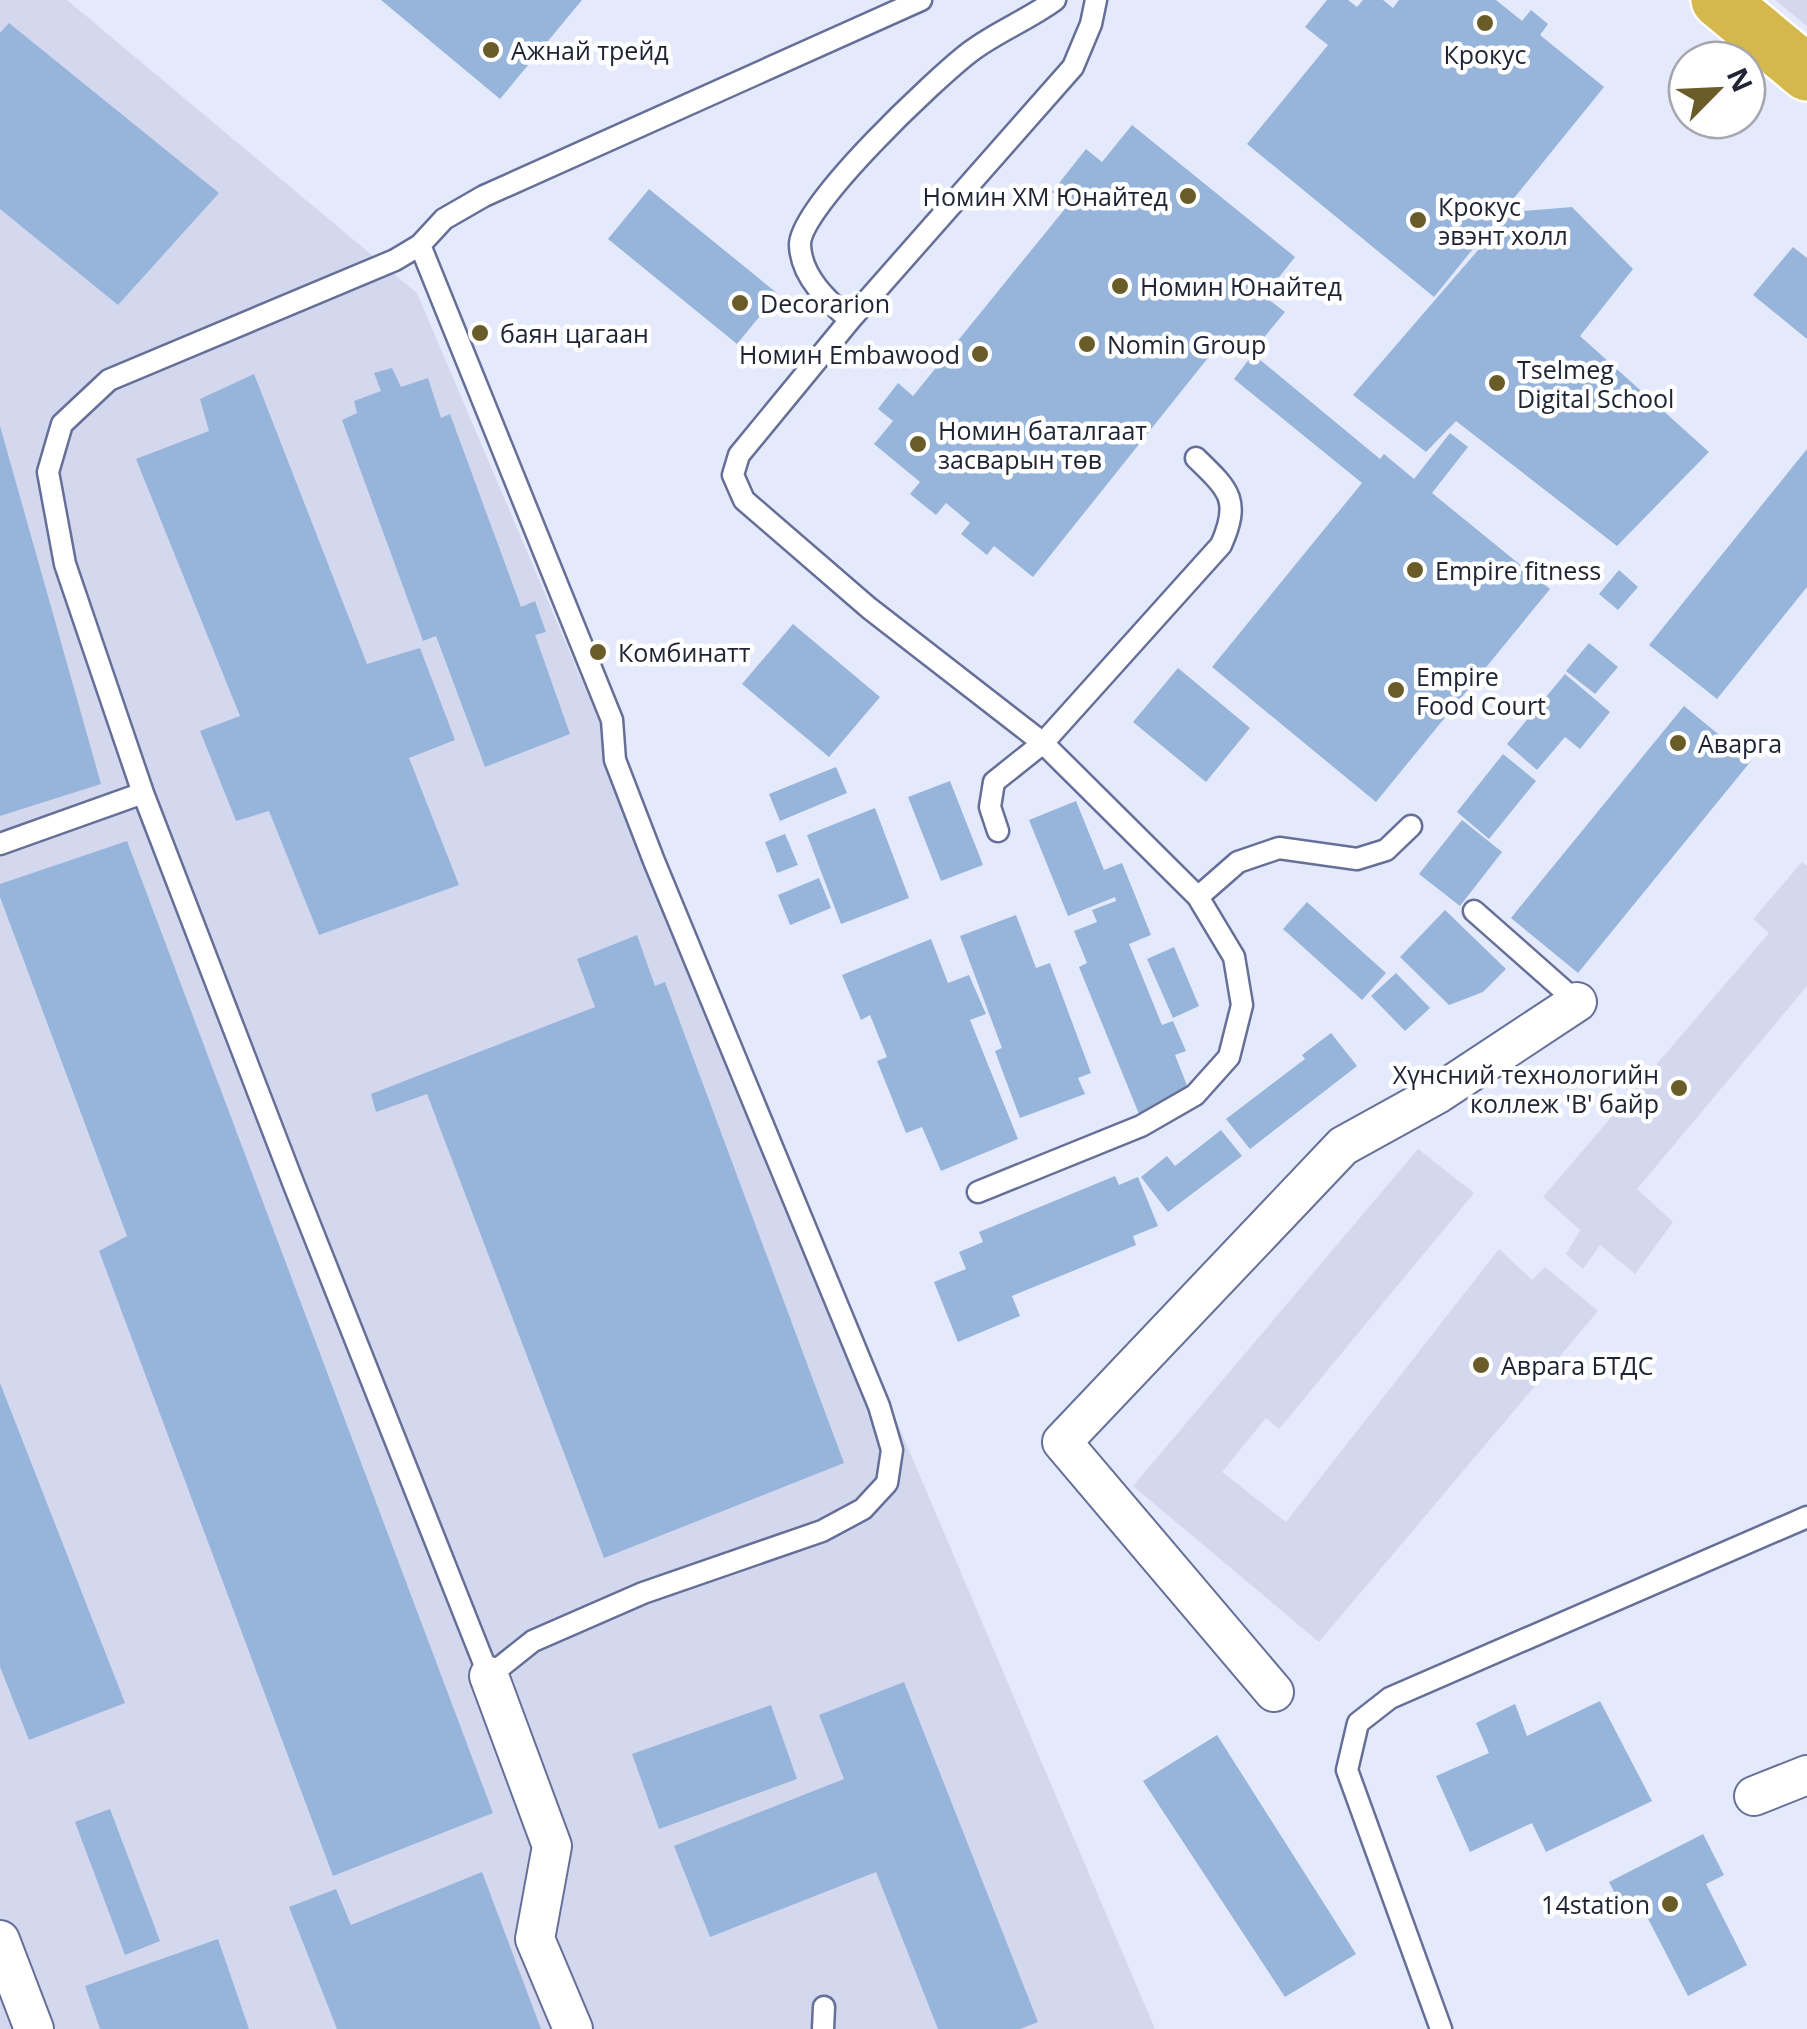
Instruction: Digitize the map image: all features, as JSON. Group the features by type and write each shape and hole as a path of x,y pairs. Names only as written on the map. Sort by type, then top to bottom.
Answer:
{"highway":[{"path":"1719,0 1807,73"}],"street":[{"path":"1274,1692 1062,1442 1343,1146 1439,1092 1577,1002"},
{"path":"489,1676 552,1846 535,1939 573,2029"},
{"path":"1754,1796 1807,1776"},
{"path":"0,1940 34,2029"}],"lane":[{"path":"420,246 612,720 616,760 654,861 880,1406 892,1450 887,1483 863,1509 822,1531 643,1592 533,1642 489,1676 144,793 64,564 48,472 62,424 110,380 396,260 420,246 444,218 484,196 921,0"},
{"path":"850,320 824,297 809,274 800,249 801,232 830,193 927,86 974,48 1055,0"},
{"path":"978,1192 1141,1126 1195,1095 1229,1057 1242,1005 1234,957 1198,897 1043,743 869,608 744,500 733,474 739,455 850,320 1073,67 1091,24 1096,0"},
{"path":"998,830 990,807 994,782 1043,743 1221,545 1232,520 1230,499 1219,480 1196,458"},
{"path":"0,844 144,793"},
{"path":"1198,897 1238,862 1278,848 1357,859 1386,850 1411,826"},
{"path":"1474,911 1577,1002"},
{"path":"1441,2029 1347,1770 1358,1722 1390,1698 1807,1517"},
{"path":"824,2007 824,2029"}],"shaded area":[{"path":"0,0 67,0 417,293 1155,2029 0,2029"},
{"path":"1775,0 1807,0 1807,26"},
{"name":"Хүнсний технологийн коллеж 'B' байр","path":"1802,862 1807,866 1807,986 1637,1189 1673,1222 1635,1274 1600,1245 1583,1269 1566,1254 1580,1230 1543,1197 1769,933 1753,919"},
{"name":"Аврага БТДС","path":"1418,1149 1474,1193 1279,1429 1266,1418 1222,1472 1286,1522 1499,1249 1532,1280 1545,1267 1598,1311 1319,1642 1133,1486"}],"building":[{"name":"Ажнай трейд","path":"381,0 582,0 500,99"},
{"name":"Крокус эвэнт холл","path":"1327,0 1348,0 1357,7 1363,0 1383,0 1393,8 1399,0 1496,0 1522,21 1531,10 1548,24 1540,35 1604,87 1434,297 1247,144 1328,45 1305,27"},
{"path":"9,23 219,193 118,305 0,209 0,33"},
{"name":"Nomin Group","path":"1132,125 1295,257 1264,296 1285,312 1251,353 1227,334 1033,577 994,546 987,555 961,534 970,523 946,503 936,515 910,494 920,482 874,444 893,421 878,409 898,383 913,396 1068,205 1052,192 1086,149 1102,162"},
{"path":"649,189 778,294 737,344 608,239"},
{"name":"Tselmeg Digital School","path":"1572,207 1633,269 1580,336 1709,452 1617,546 1456,421 1426,452 1353,395 1511,212"},
{"path":"1793,247 1807,258 1807,339 1753,295"},
{"path":"1253,354 1380,459 1384,454 1414,479 1450,433 1468,447 1432,493 1550,589 1376,802 1212,667 1362,483 1234,379"},
{"path":"392,368 401,387 428,378 441,418 450,414 521,607 535,601 546,632 535,635 570,734 485,767 436,636 423,641 342,420 357,413 354,401 381,391 374,373"},
{"path":"254,374 367,664 420,648 455,740 409,758 459,885 319,935 269,811 236,821 200,731 240,716 136,459 209,431 200,399"},
{"path":"0,426 101,784 0,816"},
{"path":"1807,449 1807,587 1717,699 1649,645"},
{"path":"1619,570 1638,587 1618,610 1599,594"},
{"path":"793,624 880,697 829,757 742,684"},
{"path":"1589,643 1618,667 1595,694 1566,671"},
{"path":"1178,668 1250,728 1206,782 1133,722"},
{"path":"1565,674 1610,712 1580,749 1565,737 1537,770 1507,744"},
{"path":"1684,706 1751,761 1578,973 1511,918"},
{"path":"1503,754 1536,781 1489,839 1457,812"},
{"path":"836,767 847,793 780,821 769,794"},
{"path":"950,781 983,865 941,881 908,797"},
{"path":"1076,801 1104,870 1122,863 1151,935 1129,944 1162,1025 1173,1021 1186,1051 1175,1055 1190,1093 1139,1114 1079,967 1087,963 1074,931 1097,922 1092,910 1116,901 1115,897 1068,916 1029,820"},
{"path":"875,808 909,898 841,924 807,835"},
{"path":"1462,820 1502,852 1460,906 1419,874"},
{"path":"785,834 798,865 777,873 765,842"},
{"path":"127,841 493,1813 333,1876 99,1251 127,1236 0,897 0,884"},
{"path":"819,878 831,908 790,925 778,895"},
{"path":"1307,902 1386,973 1362,1000 1283,929"},
{"path":"1445,910 1506,969 1483,992 1449,1005 1400,957"},
{"path":"1016,915 1036,968 1050,963 1091,1073 1078,1078 1085,1094 1020,1118 995,1051 1002,1048 960,936"},
{"path":"637,935 655,986 665,982 844,1463 604,1558 427,1094 376,1112 371,1094 595,1007 577,959"},
{"path":"931,939 948,983 969,975 986,1014 970,1020 1018,1139 941,1171 922,1127 906,1133 877,1061 887,1057 870,1015 861,1020 842,975"},
{"path":"1174,947 1199,1006 1173,1018 1147,959"},
{"path":"1396,973 1430,1008 1405,1031 1371,996"},
{"path":"1331,1033 1357,1066 1250,1149 1226,1119 1305,1059 1302,1055"},
{"path":"1221,1130 1242,1156 1168,1212 1141,1177 1167,1156 1175,1166"},
{"path":"1115,1176 1119,1185 1138,1177 1158,1226 1133,1236 1136,1245 1012,1296 1020,1316 958,1342 934,1282 966,1269 959,1252 983,1242 979,1232"},
{"path":"0,1383 125,1703 29,1740 0,1667"},
{"path":"904,1682 1038,2022 1020,2029 938,2029 876,1872 710,1937 674,1846 844,1779 819,1715"},
{"path":"1600,1701 1652,1801 1546,1852 1532,1823 1470,1852 1436,1776 1489,1753 1476,1723 1515,1704 1527,1736"},
{"path":"771,1705 797,1779 659,1829 632,1754"},
{"path":"1217,1735 1356,1954 1285,1997 1143,1781"},
{"path":"110,1809 160,1941 125,1955 75,1822"},
{"path":"1703,1834 1724,1875 1706,1884 1747,1965 1688,1996 1642,1907 1626,1915 1609,1882"},
{"path":"482,1872 541,2029 337,2029 289,1907 336,1889 351,1925"},
{"path":"218,1939 249,2029 100,2029 85,1986"}],"place":[{"name":"Крокус","path":"1485,23"},
{"name":"Ажнай трейд","path":"491,50"},
{"name":"Номин ХМ Юнайтед","path":"1188,196"},
{"name":"Крокус эвэнт холл","path":"1418,220"},
{"name":"Номин Юнайтед","path":"1120,286"},
{"name":"Decorarion","path":"740,303"},
{"name":"баян цагаан","path":"480,333"},
{"name":"Nomin Group","path":"1087,344"},
{"name":"Номин Embawood","path":"980,354"},
{"name":"Tselmeg Digital School","path":"1497,383"},
{"name":"Номин баталгаат засварын төв","path":"918,444"},
{"name":"Empire fitness","path":"1415,570"},
{"name":"Комбинатт","path":"598,652"},
{"name":"Empire Food Court","path":"1396,690"},
{"name":"Аварга","path":"1678,743"},
{"name":"Хүнсний технологийн коллеж 'B' байр","path":"1679,1088"},
{"name":"Аврага БТДС","path":"1481,1365"},
{"name":"14station","path":"1670,1904"}]}
